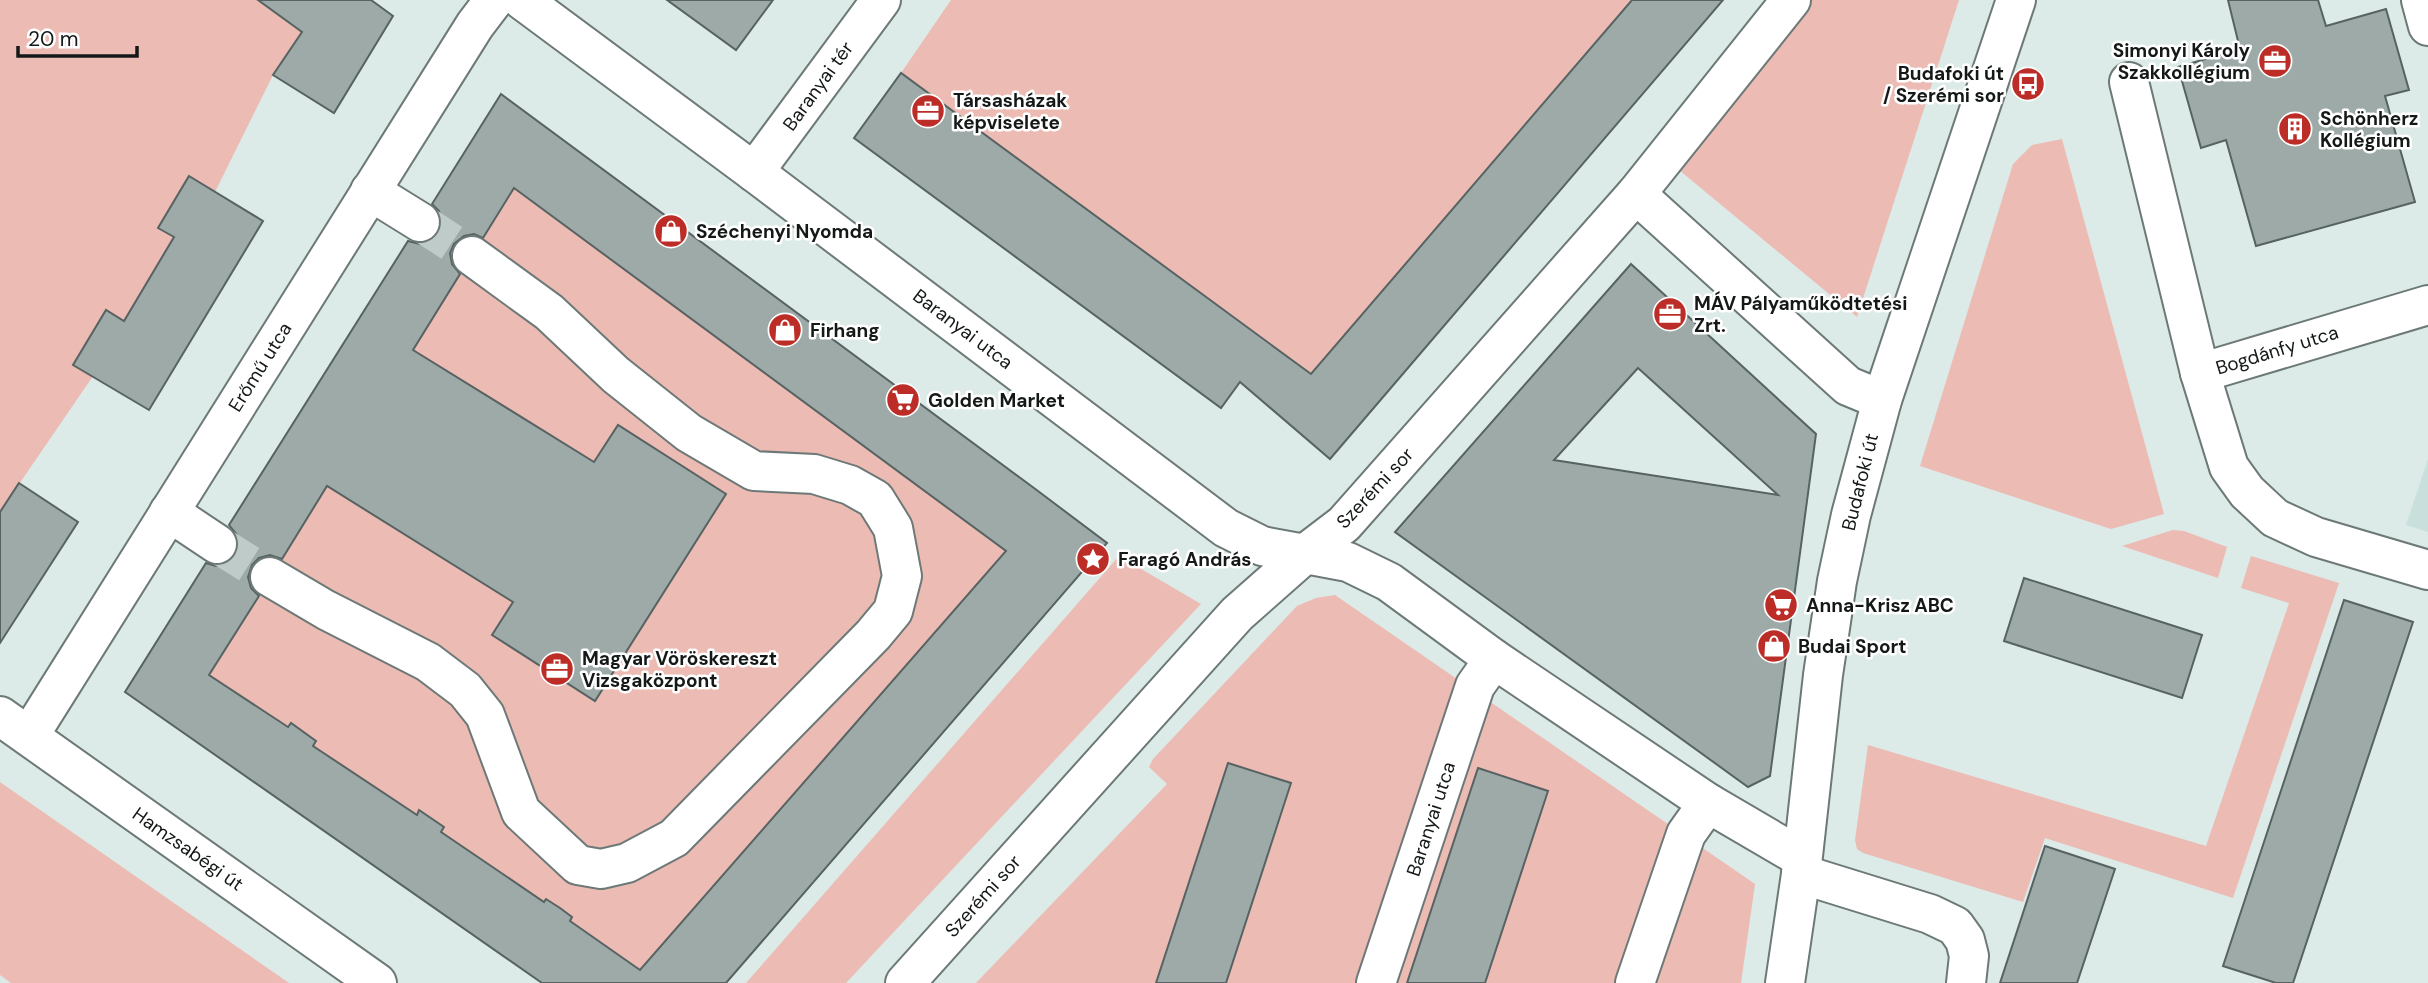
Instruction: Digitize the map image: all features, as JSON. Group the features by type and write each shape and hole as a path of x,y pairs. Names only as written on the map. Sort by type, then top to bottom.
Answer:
{"street":[{"name":"Erőmű utca","path":"14,726 169,512 475,25 494,0"},
{"name":"Baranyai utca","path":"522,0 1226,528 1262,546 1348,562 1390,582 1494,659 1801,866 1930,914 1955,926 1965,940 1969,956 1966,983"},
{"name":"Baranyai tér","path":"754,172 881,0"},
{"name":"Szerémi sor","path":"905,983 1237,614 1344,524 1636,194 1791,0"},
{"name":"Budafoki út","path":"1785,983 1837,581 1865,459 1882,400 2016,0"},
{"path":"2421,0 2428,26"},
{"path":"2129,82 2200,373"},
{"path":"370,191 420,222"},
{"path":"1636,194 1848,386 1882,400"},
{"path":"270,577 326,610 428,662 466,690 485,715 521,812 578,865 601,869 627,863 674,838 873,635 893,611 902,576 893,528 875,499 850,485 814,474 754,471 700,439 616,375 549,312 472,256"},
{"name":"Bogdánfy utca","path":"2428,305 2200,373 2229,467 2247,492 2275,518 2316,537 2428,570"},
{"path":"169,512 217,544"},
{"name":"Baranyai utca","path":"1376,983 1475,687 1494,659"},
{"name":"Hamzsabégi út","path":"14,726 377,983"},
{"path":"1635,983 1686,834 1708,803"}],"shaded area":[{"path":"0,0 258,0 302,32 273,75 215,192 159,228 174,237 124,321 106,311 93,376 0,512"},
{"path":"951,0 1631,0 1298,389 1268,342 901,73"},
{"path":"1812,0 1959,0 1857,317 1679,170"},
{"path":"2062,139 2164,514 2111,529 1920,466 2013,164 2032,145"},
{"path":"514,188 1006,551 640,970 570,921 572,917 547,899 544,902 441,832 444,827 419,811 417,815 313,746 316,741 292,723 288,727 209,675 327,486 513,602 595,700 726,494 618,425 594,462 413,350"},
{"path":"2428,459 2428,532 2406,525"},
{"path":"2173,530 2184,531 2227,547 2218,578 2122,546"},
{"path":"1119,556 1201,604 846,983 746,983"},
{"path":"2251,556 2339,583 2233,898 2045,838 2023,902 1857,849 1855,840 1868,745 2206,846 2289,603 2241,588"},
{"path":"1335,595 1755,884 1741,983 976,983 1167,784 1149,767 1153,759 1297,606 1316,598"},
{"path":"0,782 289,983 11,983 0,975"}],"building":[{"path":"258,0 371,0 393,16 334,113 273,75 302,32"},
{"path":"667,0 773,0 736,50"},
{"path":"1632,0 1723,0 1330,459 1240,382 1221,408 854,138 901,73 1311,374"},
{"name":"Schönherz Kollégium","path":"2228,0 2318,0 2326,26 2386,9 2409,90 2385,96 2415,202 2256,246 2226,140 2201,148 2178,67 2240,49"},
{"path":"501,94 1107,543 726,983 542,983 125,692 206,563 216,566 226,564 235,556 239,546 237,535 229,525 408,241 420,244 430,242 438,234 442,222 439,211 432,204","holes":["514,188 1006,551 640,970 570,921 572,917 560,908 546,899 544,902 441,832 444,827 419,810 417,815 313,746 316,741 291,723 288,727 209,675 259,596 251,588 248,577 252,565 259,558 270,555 282,559 327,486 513,602 492,635 595,701 726,494 618,425 594,462 413,350 460,274 452,264 450,253 454,244 464,236 474,234 483,238"]},
{"path":"189,176 263,221 149,410 73,365 106,310 124,321 174,237 158,228"},
{"path":"1631,264 1816,434 1770,776 1748,787 1395,532","holes":["1638,368 1778,495 1554,460"]},
{"path":"19,483 78,522 0,643 0,512"},
{"path":"2024,578 2202,635 2182,698 2004,641"},
{"path":"2344,600 2413,622 2293,983 2276,983 2223,966"},
{"path":"1228,763 1291,783 1226,983 1156,983"},
{"path":"1478,768 1548,791 1485,983 1407,983"},
{"path":"2045,846 2115,869 2077,983 2000,983"}],"tunnel":[{"path":"420,222 472,256"},
{"path":"217,544 270,577"}],"place":[{"name":"Simonyi Károly Szakkollégium","path":"2275,61"},
{"name":"Budafoki út / Szerémi sor","path":"2028,84"},
{"name":"Társasházak képviselete","path":"928,111"},
{"name":"Schönherz Kollégium","path":"2295,129"},
{"name":"Széchenyi Nyomda","path":"671,231"},
{"name":"MÁV Pályaműködtetési Zrt.","path":"1670,314"},
{"name":"Firhang","path":"785,330"},
{"name":"Golden Market","path":"903,400"},
{"name":"Faragó András","path":"1093,559"},
{"name":"Anna-Krisz ABC","path":"1781,605"},
{"name":"Budai Sport","path":"1774,646"},
{"name":"Magyar Vöröskereszt Vizsgaközpont","path":"557,669"}]}
